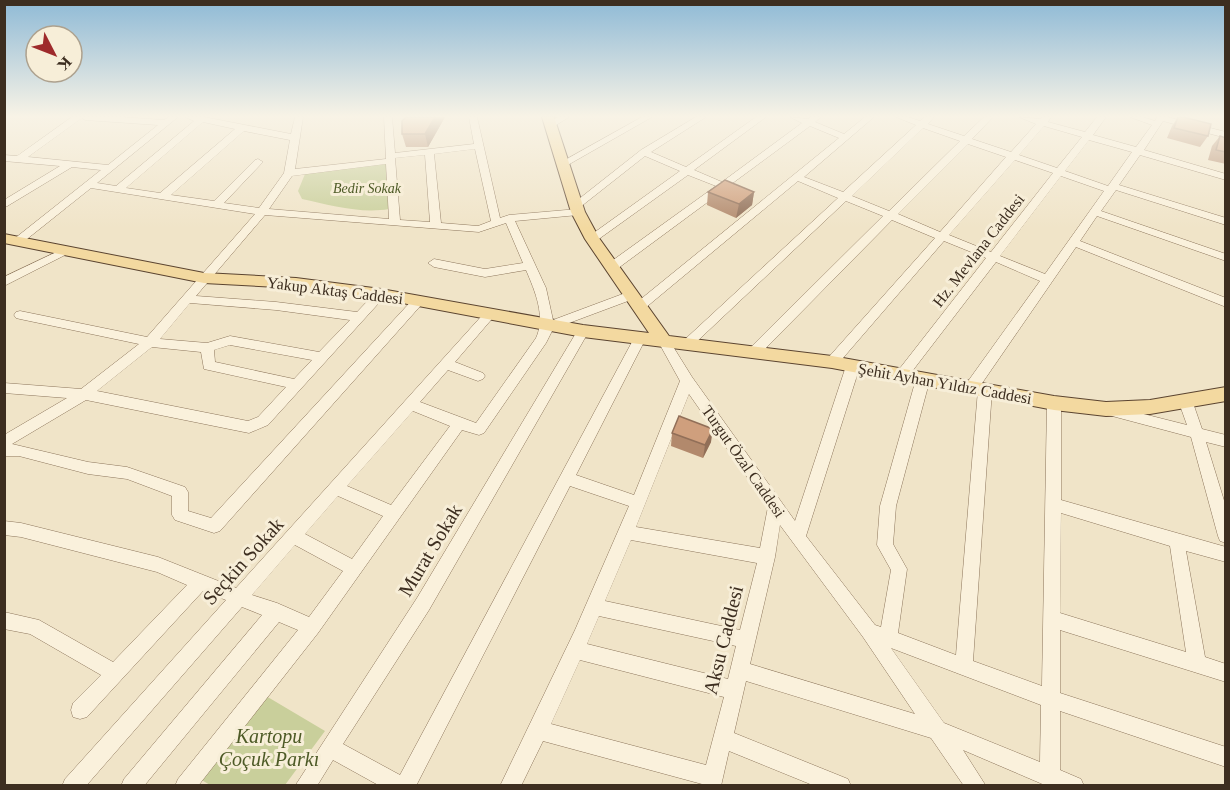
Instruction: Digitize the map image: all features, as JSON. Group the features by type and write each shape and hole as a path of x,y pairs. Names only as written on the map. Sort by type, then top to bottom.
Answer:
{"main road":[{"name":"Turgut Özal Caddesi","path":"560,154 577,209 592,239 665,343"},
{"name":"Yakup Aktaş Caddesi","path":"11,240 204,278 296,283 381,294 583,332 665,343"},
{"name":"Şehit Ayhan Yıldız Caddesi","path":"665,343 755,351 832,362 1054,403 1106,409 1150,407 1226,394"}],"street":[{"path":"18,160 27,154"},
{"path":"11,240 89,185 128,154"},
{"path":"117,189 160,154"},
{"path":"163,196 213,154"},
{"path":"4,442 84,394 150,342 262,212 290,173 293,154"},
{"path":"391,154 395,224"},
{"path":"290,173 417,154"},
{"path":"429,154 436,227"},
{"path":"482,154 496,222"},
{"path":"563,164 581,154"},
{"path":"89,185 262,212 479,229 509,218 577,209 642,154"},
{"path":"648,154 763,203"},
{"path":"592,239 711,154"},
{"path":"613,266 766,154"},
{"path":"549,326 636,301 824,154"},
{"path":"686,345 889,154"},
{"path":"755,351 952,154"},
{"path":"1007,154 1226,222"},
{"name":"Hz. Mevlana Caddesi","path":"902,375 1074,154"},
{"path":"964,667 978,389 1047,279 1136,154"},
{"path":"1144,154 1226,177"},
{"path":"832,362 1013,156"},
{"path":"4,158 110,168"},
{"path":"216,205 258,162"},
{"path":"4,205 69,165"},
{"path":"796,177 1047,279"},
{"path":"1095,212 1226,258"},
{"path":"410,404 459,424 479,429 542,340 549,326 540,288 509,218"},
{"path":"1073,242 1226,303"},
{"path":"4,282 67,250"},
{"path":"434,263 485,273 530,266"},
{"path":"4,388 84,394 249,427 263,421 381,294"},
{"path":"186,299 276,306 359,317"},
{"path":"4,450 19,450 88,468 127,473 180,492 180,515 214,526 420,300"},
{"name":"Seçkin Sokak","path":"72,786 491,313"},
{"path":"20,315 150,342 207,348 230,340 321,357"},
{"name":"Murat Sokak","path":"305,786 423,604 583,332"},
{"path":"330,748 403,786 639,340"},
{"name":"Turgut Özal Caddesi","path":"665,343 687,381 798,537 869,631 976,786"},
{"path":"207,348 209,366 296,384"},
{"path":"447,364 478,376"},
{"path":"798,537 853,366"},
{"path":"888,639 899,569 885,545 888,506 923,379"},
{"path":"510,786 576,650 639,503 687,381"},
{"path":"1185,400 1226,536"},
{"path":"1050,777 1054,403"},
{"path":"1106,409 1226,441"},
{"path":"187,785 312,627 459,424"},
{"path":"566,478 639,503"},
{"path":"336,488 395,514"},
{"name":"Aksu Caddesi","path":"712,781 767,557 776,504"},
{"path":"1053,504 1226,555"},
{"path":"4,528 21,530 158,565 277,610 312,627"},
{"path":"627,532 767,557"},
{"path":"293,537 355,569"},
{"path":"1176,542 1197,665"},
{"path":"80,710 201,582"},
{"path":"594,606 747,640"},
{"path":"131,786 277,610"},
{"path":"4,620 33,626 115,673"},
{"path":"1052,620 1226,674"},
{"path":"869,631 1051,699 1226,757"},
{"path":"576,650 734,690"},
{"path":"739,670 937,730 1074,786"},
{"path":"539,730 712,781"},
{"path":"722,738 841,786"}],"green space":[{"name":"Bedir Sokak","path":"388,163 389,209 356,210 334,206 302,199 298,191 305,174"},
{"name":"Kartopu Çoçuk Parkı","path":"266,696 325,731 285,785 210,785 200,779"}],"building":[{"path":"725,180 754,192 739,204 708,192"},
{"path":"679,416 713,429 705,445 672,433"}]}
